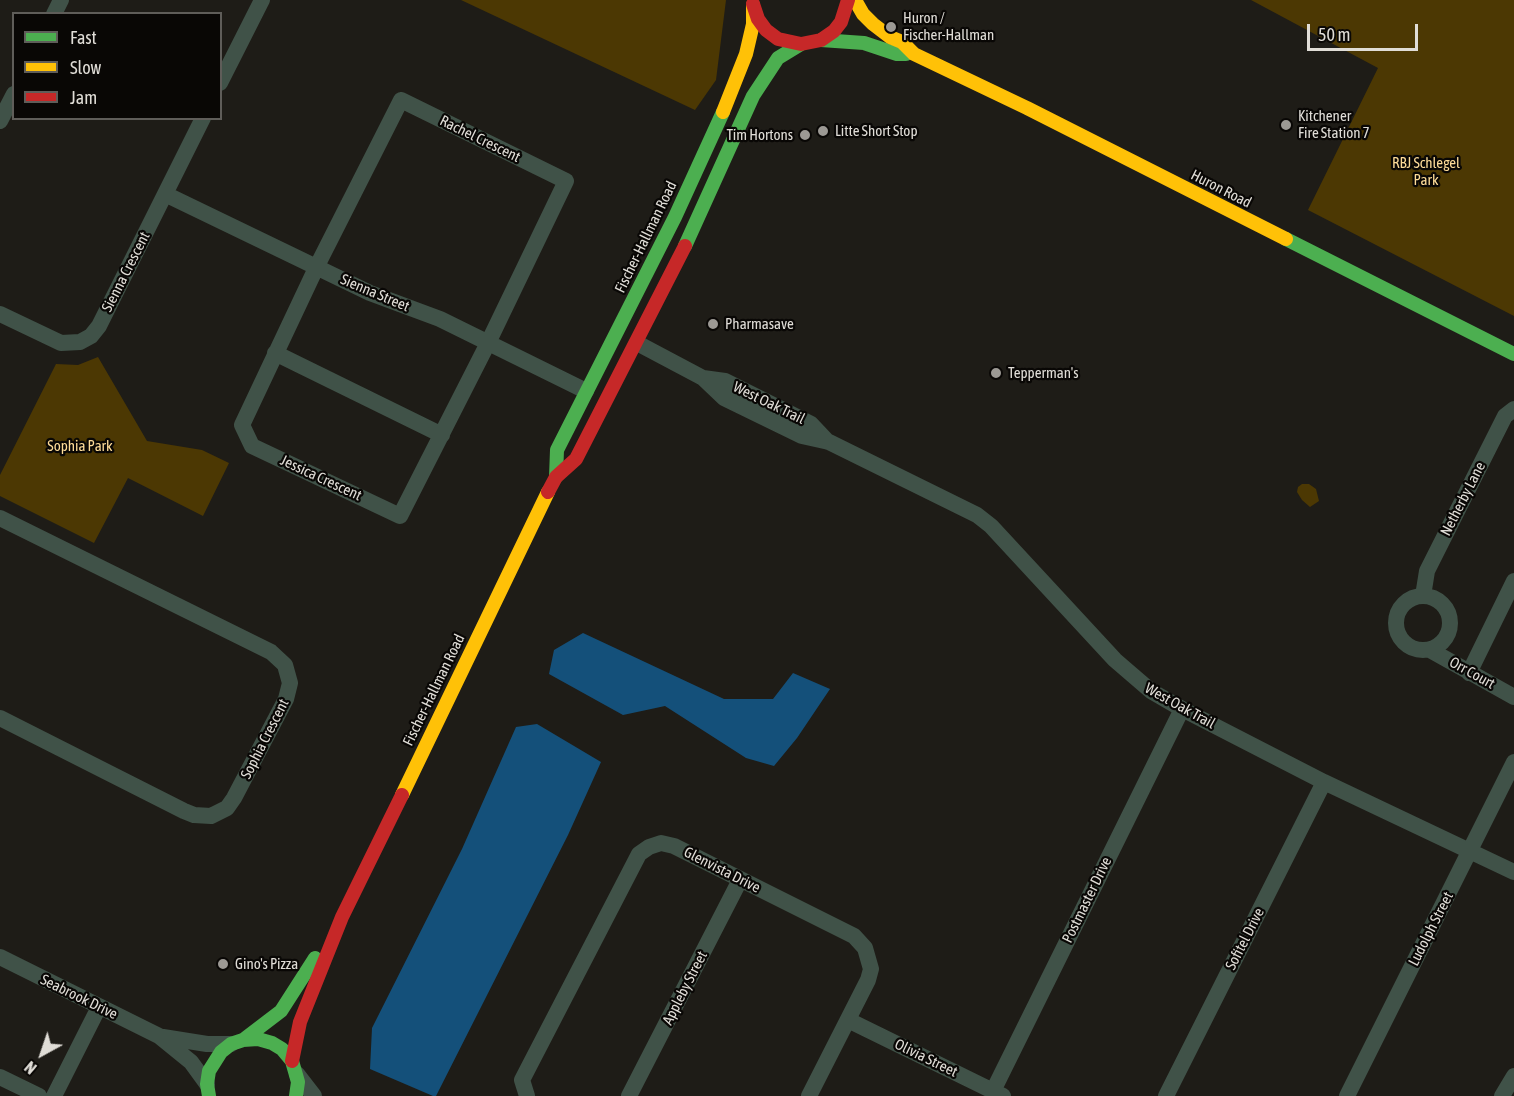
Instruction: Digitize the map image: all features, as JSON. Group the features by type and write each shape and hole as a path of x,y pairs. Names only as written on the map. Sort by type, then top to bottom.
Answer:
{"main road":[{"path":"821,40 834,31 841,22 848,0"},
{"name":"Huron Road","path":"855,0 863,14 873,24 890,37 902,42 914,54 1027,108 1514,354"},
{"path":"753,3 758,19 766,30 778,39 801,44"},
{"name":"Fischer-Hallman Road","path":"556,477 557,450 675,218 736,83 753,24 753,3"},
{"name":"Huron Road","path":"801,44 821,40 864,43 897,54 914,54"},
{"name":"Fischer-Hallman Road","path":"296,1096 294,1068 300,1022 342,917 556,477 576,459 637,343 697,223 758,87 778,58 801,44"},
{"path":"637,343 635,327 644,308 639,291"},
{"name":"Fischer-Hallman Road","path":"208,1090 209,1071 214,1061 221,1052 280,1011 342,917"},
{"path":"237,1042 258,1039 272,1043 282,1049 294,1068"}],"street":[{"path":"222,79 262,0"},
{"path":"0,121 12,98"},
{"name":"Rachel Crescent","path":"317,267 401,100 566,182 488,343"},
{"name":"Sienna Crescent","path":"0,314 61,343 80,342 91,336 99,326 202,120"},
{"name":"Sienna Street","path":"165,194 370,293 440,319 586,391"},
{"name":"Jessica Crescent","path":"317,267 242,425 252,446 400,516 488,343"},
{"name":"West Oak Trail","path":"637,343 703,378 725,381 811,424 829,442 977,515 991,526 1128,673 1151,691 1324,782 1514,872"},
{"path":"275,352 442,435"},
{"name":"Netherby Lane","path":"1423,596 1427,571 1505,416 1514,409"},
{"name":"Sophia Crescent","path":"0,518 271,652 285,665 290,683 286,699 234,798 227,808 211,816 194,815 184,811 0,718"},
{"path":"1469,673 1514,581"},
{"name":"Orr Court","path":"1430,650 1447,636 1450,627 1449,618 1440,602 1423,596 1411,599 1398,612 1397,630 1407,645 1415,649 1430,650 1514,697"},
{"name":"Postmaster Drive","path":"998,1093 1182,709"},
{"name":"Ludolph Street","path":"1347,1096 1514,762"},
{"name":"Sofitel Drive","path":"1166,1096 1324,782"},
{"name":"Glenvista Drive","path":"527,1096 522,1080 639,854 661,843 674,846 854,936 865,948 871,969 868,980 809,1096"},
{"name":"Appleby Street","path":"629,1096 740,880"},
{"name":"Seabrook Drive","path":"0,957 159,1036 191,1062 208,1090"},
{"path":"54,1096 99,1007"},
{"name":"Olivia Street","path":"848,1020 998,1093"},
{"name":"Seabrook Drive","path":"159,1036 207,1044 237,1042"},
{"path":"294,1068 314,1096"},
{"path":"1503,1096 1514,1076"},
{"path":"0,1077 39,1096"}],"green space":[{"path":"461,0 726,0 716,80 695,110"},
{"name":"RBJ Schlegel Park","path":"1251,0 1514,0 1514,316 1308,210 1378,68"},
{"name":"Sophia Park","path":"98,357 147,441 202,450 229,463 203,516 128,478 94,543 0,496 0,475 56,364 78,365"},
{"path":"1302,484 1309,484 1316,489 1319,501 1310,507 1297,492 1298,487"}],"water":[{"path":"583,633 724,699 773,699 793,673 830,689 797,738 774,766 746,758 665,706 623,715 549,674 554,650"},
{"path":"537,724 601,762 568,835 436,1096 433,1096 370,1069 372,1028 462,849 516,727"}],"traffic: fast":[{"path":"821,40 864,43 897,54 906,54"},
{"path":"685,246 753,96 778,58 801,44"},
{"path":"556,477 557,450 675,217 723,112"},
{"path":"1286,239 1514,354"},
{"path":"243,1040 281,1011 315,958"},
{"path":"209,1096 207,1084 209,1071 221,1052 231,1044 258,1039 282,1049 292,1061 298,1082 296,1096"}],"traffic: slow":[{"path":"855,0 863,14 873,24 890,37 902,42 914,54 1027,108 1286,239"},
{"path":"723,112 746,54 753,24 753,5"},
{"path":"402,795 548,492"}],"traffic: jam":[{"path":"753,4 758,19 766,30 778,39 801,44 821,40 834,31 841,22 848,0"},
{"path":"548,492 556,477 576,459 685,246"},
{"path":"292,1061 300,1022 342,917 402,795"}],"place":[{"name":"Huron / Fischer-Hallman","path":"891,27"},
{"name":"Kitchener Fire Station 7","path":"1286,125"},
{"name":"Litte Short Stop","path":"823,131"},
{"name":"Tim Hortons","path":"805,135"},
{"name":"Pharmasave","path":"713,324"},
{"name":"Tepperman's","path":"996,373"},
{"name":"Gino's Pizza","path":"223,964"}]}
